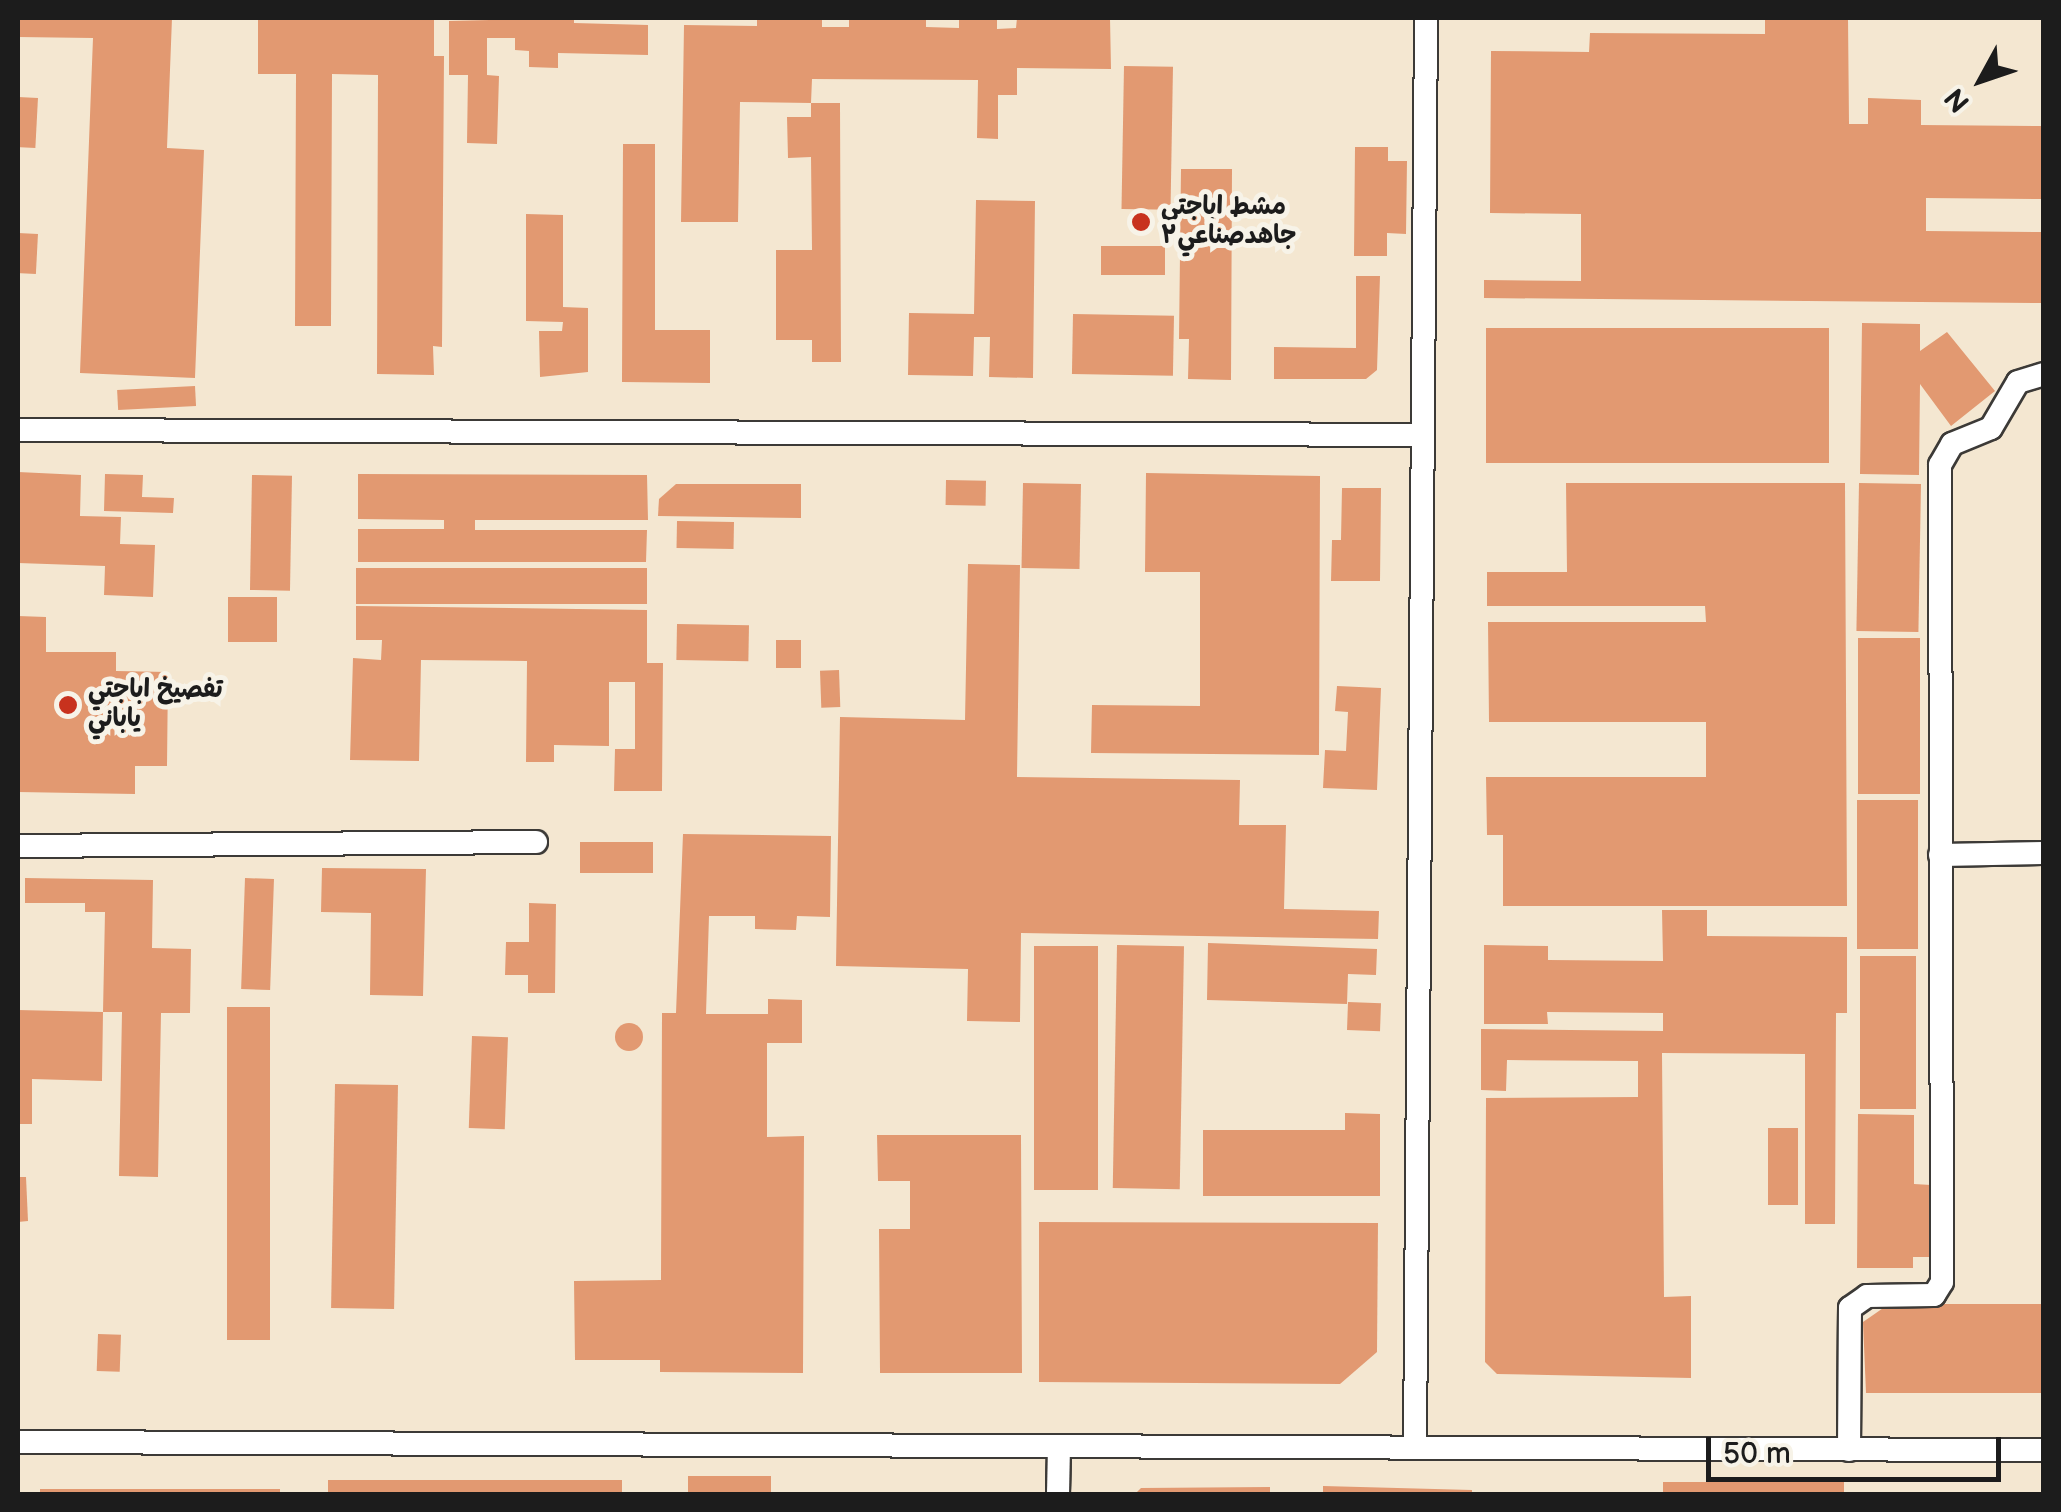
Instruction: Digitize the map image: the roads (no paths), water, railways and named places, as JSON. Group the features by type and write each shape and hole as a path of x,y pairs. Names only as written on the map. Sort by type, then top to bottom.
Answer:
{"lane":[{"path":"1415,1448 1426,18"},
{"path":"1849,1450 1850,1308 1860,1298 1928,1296 1941,1287 1940,466 1952,444 1991,428 2018,382 2044,374"},
{"path":"18,430 1423,435"},
{"path":"18,846 536,842"},
{"path":"1940,855 2044,852"},
{"path":"18,1442 2044,1450"},
{"path":"1058,1446 1058,1494"}],"place":[{"name":"مشط اباجتي جاهدصناعي٣","path":"1141,222"},
{"name":"تفصيخ اباجتي ياباني","path":"68,705"}]}
